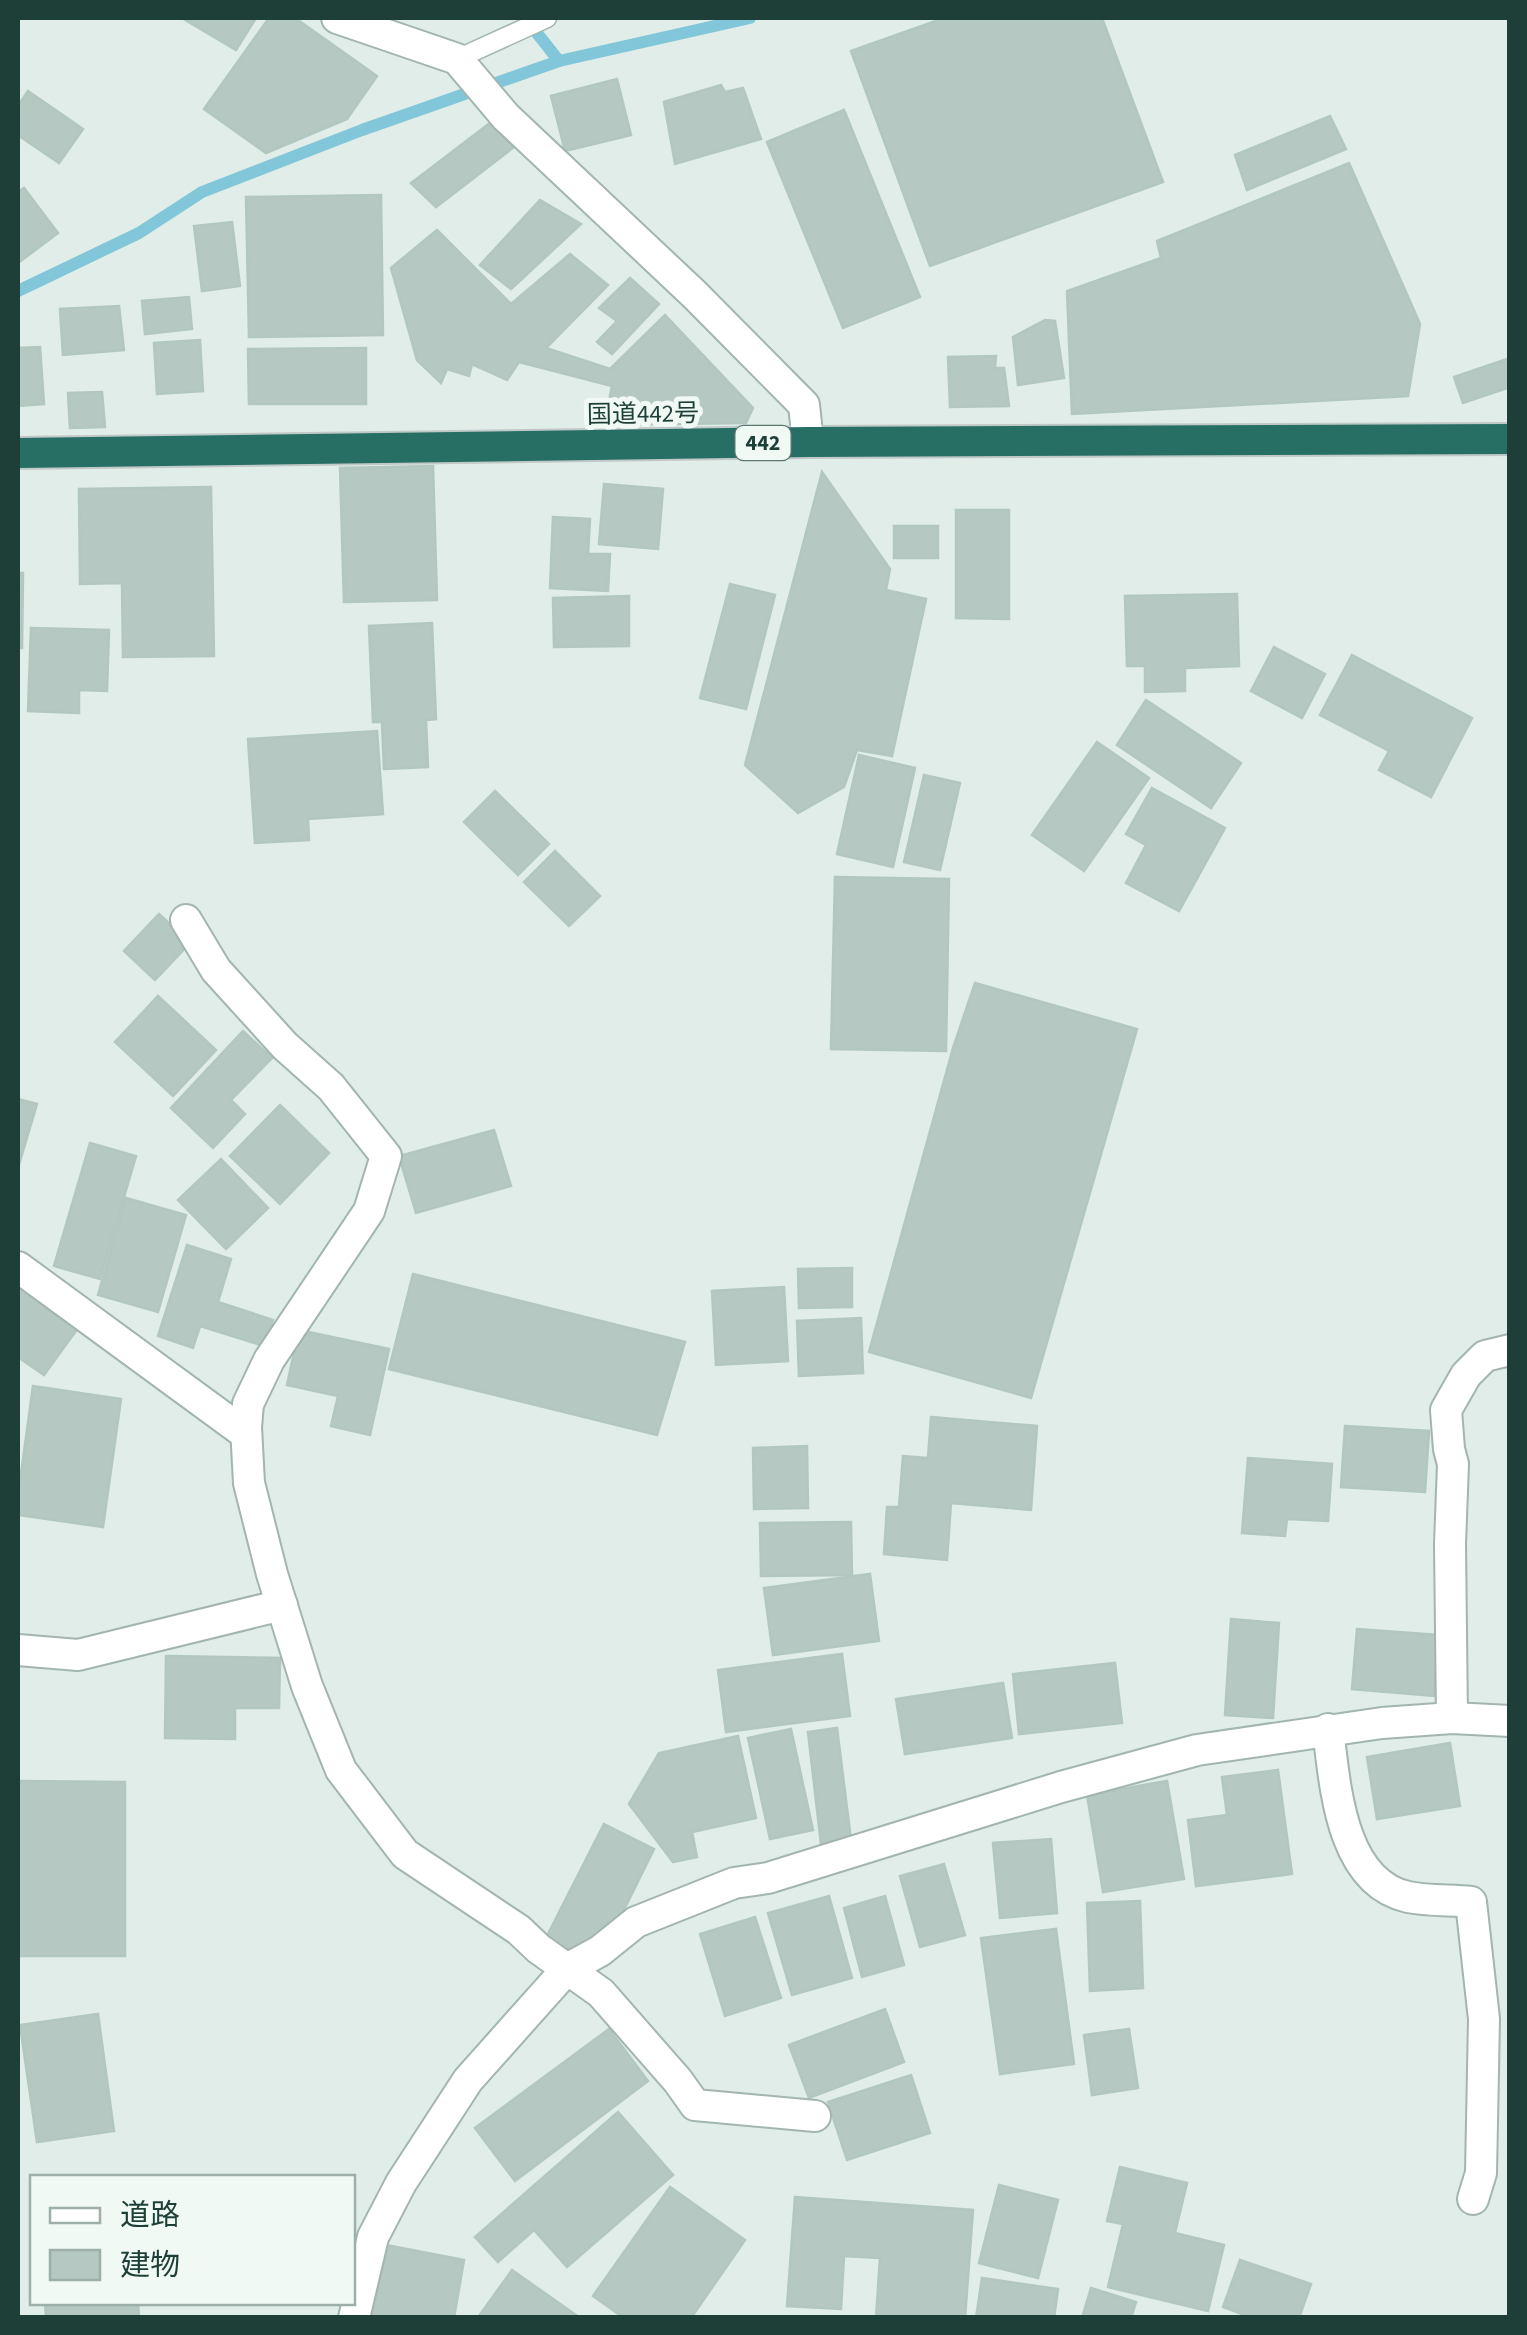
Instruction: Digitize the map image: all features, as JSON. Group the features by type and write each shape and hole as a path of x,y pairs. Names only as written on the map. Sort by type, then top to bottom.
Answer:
{"highway":[{"name":"国道442号","path":"18,453 808,442 1510,439"}],"street":[{"path":"337,18 458,59 506,116 694,294 804,405 808,442"},
{"path":"186,920 216,970 285,1046 331,1087 386,1156 369,1212 269,1360 248,1404 249,1482 308,1686 342,1770 405,1854 519,1930 600,1993 695,2105 815,2116"},
{"path":"18,1268 246,1434"},
{"path":"1452,1718 1453,1464 1448,1449 1446,1410 1466,1375 1485,1356 1510,1350"},
{"path":"18,1650 78,1655 282,1605"},
{"path":"354,2318 373,2237 468,2080 567,1969 600,1951 636,1922 734,1883 768,1878 1198,1750 1328,1730 1452,1718 1510,1721"},
{"path":"1328,1730 1338,1807 1356,1857 1384,1888 1407,1897 1471,1902 1484,2019 1482,2173 1473,2199"}],"lane":[{"path":"458,59 547,18"}],"building":[{"path":"182,18 256,18 236,50"},
{"path":"269,18 295,18 377,76 347,119 266,153 204,109"},
{"path":"944,18 1102,18 1163,182 930,266 851,51"},
{"path":"617,79 631,135 565,151 551,96"},
{"path":"721,85 725,92 743,88 761,139 675,164 664,102"},
{"path":"28,91 83,129 59,163 18,135 18,106"},
{"path":"844,110 920,297 843,328 767,142"},
{"path":"1330,116 1346,149 1247,190 1235,155"},
{"path":"490,123 514,147 436,207 411,183"},
{"path":"1349,163 1420,324 1408,396 1072,414 1067,291 1161,258 1157,241"},
{"path":"24,188 58,233 18,263 18,192"},
{"path":"381,195 383,335 249,337 246,197"},
{"path":"540,200 581,224 511,289 480,265"},
{"path":"232,222 240,286 202,291 194,226"},
{"path":"437,230 511,304 570,254 608,285 546,348 610,369 665,315 753,408 746,423 604,425 612,386 519,362 507,380 472,364 469,376 447,369 441,383 417,360 391,268"},
{"path":"630,278 659,304 612,354 597,342 617,321 599,308"},
{"path":"189,297 192,329 145,334 142,301"},
{"path":"119,306 124,350 63,355 60,309"},
{"path":"1045,320 1055,321 1064,378 1018,385 1013,337"},
{"path":"200,340 203,391 157,394 154,343"},
{"path":"40,347 44,404 18,406 18,348"},
{"path":"366,348 366,404 249,404 248,349"},
{"path":"996,356 995,368 1004,368 1009,406 950,407 948,357"},
{"path":"1510,358 1510,387 1463,403 1454,377"},
{"path":"102,392 105,427 70,428 68,393"},
{"path":"433,466 437,600 344,602 340,468"},
{"path":"822,472 890,569 886,590 926,599 892,756 857,750 844,787 798,813 745,765"},
{"path":"604,484 663,489 658,549 599,544"},
{"path":"211,487 214,656 123,657 122,583 80,584 79,489"},
{"path":"956,510 1009,510 1009,619 956,618"},
{"path":"553,517 590,519 588,554 610,554 608,591 550,588"},
{"path":"894,526 938,526 938,558 894,558"},
{"path":"18,573 23,573 22,648 18,648"},
{"path":"730,584 775,595 746,709 700,698"},
{"path":"1237,594 1239,666 1185,668 1185,691 1145,692 1145,666 1127,666 1125,596"},
{"path":"629,596 629,646 554,647 553,598"},
{"path":"432,623 436,719 426,720 428,767 384,769 382,722 373,722 369,626"},
{"path":"31,628 109,630 107,691 79,690 79,713 28,711"},
{"path":"1274,647 1325,674 1302,718 1251,691"},
{"path":"1352,655 1472,718 1431,797 1379,770 1389,751 1320,715"},
{"path":"1146,700 1241,763 1211,808 1117,745"},
{"path":"377,731 383,814 308,819 309,840 255,843 248,739"},
{"path":"1097,742 1149,778 1084,871 1032,835"},
{"path":"859,755 915,768 893,867 837,854"},
{"path":"924,775 960,783 940,870 904,862"},
{"path":"1152,788 1225,828 1179,911 1126,883 1146,845 1126,834"},
{"path":"495,791 549,844 518,875 464,822"},
{"path":"555,851 600,896 569,926 524,882"},
{"path":"835,877 949,879 946,1051 831,1049"},
{"path":"159,914 190,943 155,980 124,951"},
{"path":"975,983 1137,1029 1031,1398 869,1352 953,1048"},
{"path":"158,996 216,1050 173,1096 115,1042"},
{"path":"243,1031 272,1058 231,1100 245,1114 213,1148 171,1108"},
{"path":"18,1099 37,1104 18,1168"},
{"path":"280,1105 329,1153 280,1204 230,1156"},
{"path":"494,1130 511,1186 416,1213 399,1156"},
{"path":"90,1143 136,1156 100,1279 54,1266"},
{"path":"221,1159 268,1208 226,1249 178,1200"},
{"path":"126,1198 186,1215 158,1312 98,1295"},
{"path":"187,1245 231,1259 218,1302 273,1320 264,1346 200,1326 193,1348 158,1336"},
{"path":"852,1268 852,1307 799,1308 798,1269"},
{"path":"413,1274 685,1342 657,1435 389,1369"},
{"path":"18,1284 78,1328 44,1375 18,1357"},
{"path":"784,1287 788,1361 716,1365 712,1291"},
{"path":"861,1318 863,1373 799,1376 797,1321"},
{"path":"299,1330 389,1349 370,1435 331,1426 338,1396 287,1385"},
{"path":"33,1386 121,1399 103,1527 18,1515"},
{"path":"931,1417 1037,1426 1031,1510 951,1503 947,1560 884,1554 887,1507 899,1507 903,1456 928,1458"},
{"path":"1345,1426 1429,1431 1425,1492 1341,1487"},
{"path":"807,1446 808,1508 754,1509 753,1448"},
{"path":"1248,1458 1332,1464 1328,1521 1287,1519 1285,1536 1242,1533"},
{"path":"851,1522 852,1575 761,1576 760,1523"},
{"path":"870,1574 879,1641 773,1655 764,1588"},
{"path":"1231,1619 1279,1623 1273,1718 1225,1715"},
{"path":"1357,1629 1438,1635 1434,1696 1352,1689"},
{"path":"842,1654 850,1716 726,1732 718,1670"},
{"path":"166,1656 280,1658 279,1708 235,1708 235,1739 165,1738"},
{"path":"1115,1663 1122,1723 1019,1734 1013,1674"},
{"path":"1003,1683 1012,1738 905,1754 896,1699"},
{"path":"837,1728 851,1840 821,1844 808,1732"},
{"path":"791,1729 813,1830 770,1839 748,1738"},
{"path":"738,1736 756,1818 692,1832 697,1857 673,1862 629,1804 659,1753"},
{"path":"1450,1743 1460,1806 1377,1819 1367,1757"},
{"path":"1278,1770 1292,1874 1196,1886 1188,1820 1227,1815 1222,1777"},
{"path":"18,1781 125,1782 125,1956 18,1956"},
{"path":"1167,1781 1184,1879 1103,1892 1087,1795"},
{"path":"604,1824 654,1849 597,1964 546,1938"},
{"path":"1051,1839 1057,1913 1000,1918 993,1843"},
{"path":"944,1864 965,1935 920,1947 900,1876"},
{"path":"829,1896 852,1978 792,1995 768,1913"},
{"path":"885,1896 904,1965 862,1977 844,1908"},
{"path":"1140,1901 1143,1988 1090,1991 1087,1903"},
{"path":"755,1917 781,1998 725,2016 700,1934"},
{"path":"1056,1929 1074,2064 1000,2074 981,1938"},
{"path":"885,2009 904,2062 809,2098 789,2045"},
{"path":"98,2014 114,2131 37,2142 20,2025"},
{"path":"609,2029 648,2081 515,2181 475,2128"},
{"path":"1129,2029 1138,2088 1092,2095 1084,2035"},
{"path":"911,2075 930,2133 847,2160 828,2102"},
{"path":"618,2112 673,2175 567,2267 534,2230 498,2262 475,2237"},
{"path":"1120,2167 1187,2183 1175,2233 1224,2245 1208,2311 1108,2287 1123,2224 1107,2221"},
{"path":"999,2185 1058,2200 1038,2278 979,2263"},
{"path":"670,2187 745,2240 691,2318 624,2318 593,2296"},
{"path":"795,2197 973,2210 965,2318 876,2318 880,2258 844,2256 841,2309 787,2306"},
{"path":"386,2245 464,2260 454,2318 372,2318"},
{"path":"1240,2260 1311,2284 1299,2318 1253,2318 1223,2307"},
{"path":"512,2270 580,2318 479,2316"},
{"path":"982,2278 1058,2289 1054,2318 976,2318"},
{"path":"1091,2288 1136,2302 1131,2318 1082,2318"},
{"path":"45,2305 138,2305 139,2318 46,2318"}],"waterway":[{"path":"525,18 559,61"},
{"path":"18,291 139,233 202,192 362,130 559,61 750,18"}]}
